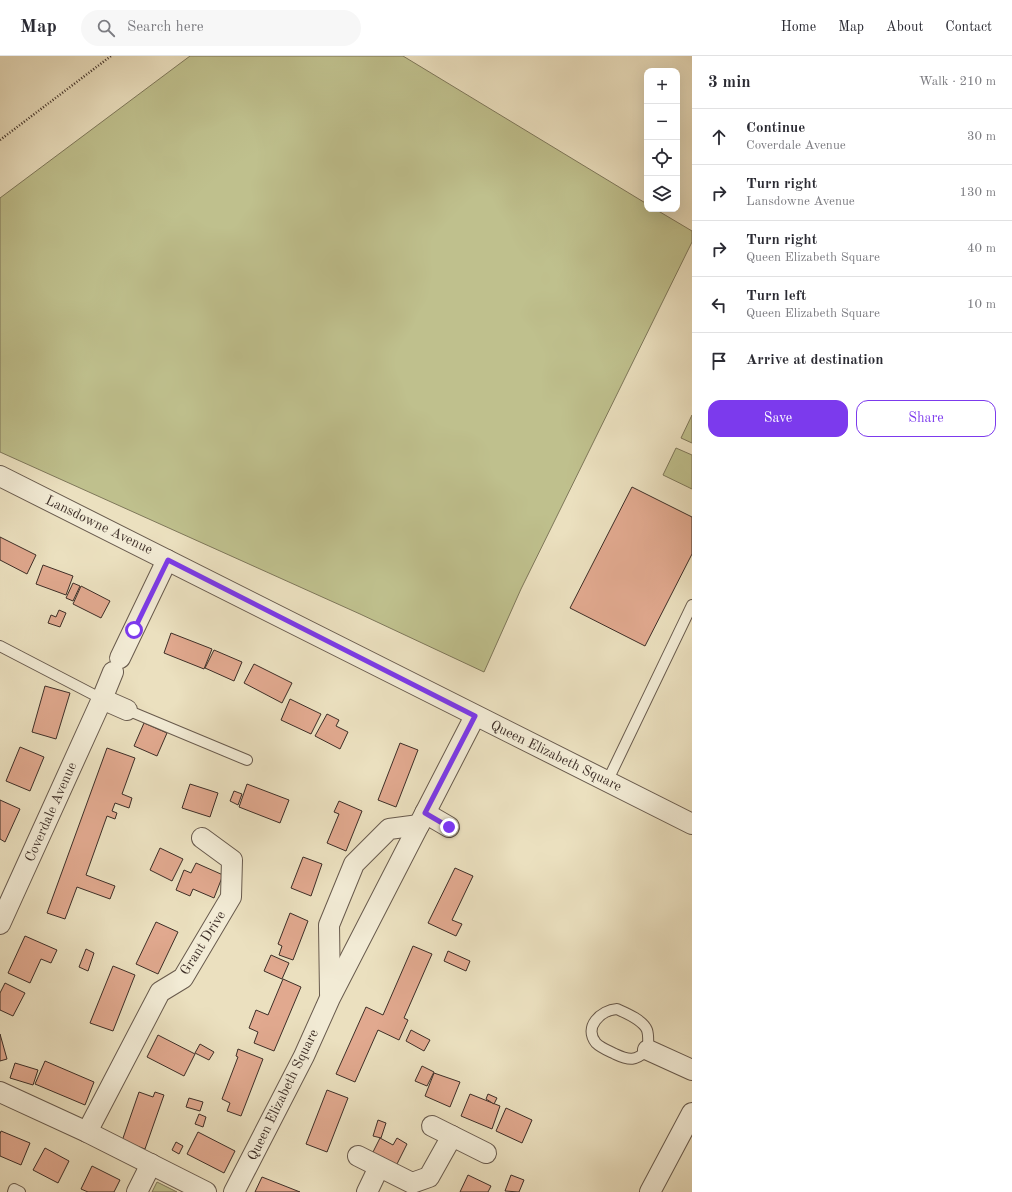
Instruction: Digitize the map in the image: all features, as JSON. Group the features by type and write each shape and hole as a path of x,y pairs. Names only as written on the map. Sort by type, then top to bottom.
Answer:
{"street":[{"name":"Lansdowne Avenue","path":"0,476 475,716"},
{"name":"Coverdale Avenue","path":"0,923 117,665 168,560"},
{"path":"102,699 126,710"},
{"name":"Queen Elizabeth Square","path":"234,1192 304,1056 330,998 475,716 692,824"},
{"name":"Queen Elizabeth Square","path":"330,998 329,925 354,864 389,829 422,819"},
{"path":"422,819 449,827"},
{"name":"Grant Drive","path":"87,1132 160,992 183,978 231,897 232,860 202,838"},
{"path":"648,1050 692,1070"},
{"path":"0,1092 87,1132 206,1192"},
{"path":"650,1192 692,1113"},
{"path":"432,1126 486,1153"},
{"path":"358,1156 412,1183 429,1177 452,1136"},
{"path":"137,1192 151,1164"},
{"path":"366,1192 379,1167"}],"lane":[{"path":"607,782 692,605"},
{"path":"0,646 102,699"},
{"path":"126,710 247,760"},
{"path":"617,1009 623,1012 644,1026 647,1030 648,1050 641,1055 627,1059 599,1046 593,1038 594,1022 599,1016 607,1011 617,1009"},
{"path":"13,1192 14,1189 20,1192"}],"path":[{"path":"0,140 111,56"}],"green space":[{"path":"190,56 403,56 644,202 644,212 660,212 692,231 692,242 521,589 484,672 360,614 0,452 0,198"},
{"path":"692,415 692,443 681,438"},
{"path":"676,448 692,455 692,489 663,475"},
{"path":"157,1182 177,1192 152,1192"}],"building":[{"path":"632,487 692,517 692,554 645,646 570,608"},
{"path":"0,537 36,555 27,574 0,560"},
{"path":"43,565 73,576 66,595 36,584"},
{"path":"73,583 80,586 73,601 66,598"},
{"path":"81,586 110,601 101,618 73,604"},
{"path":"59,610 66,613 60,627 48,623 51,615 56,617"},
{"path":"171,633 212,649 204,669 164,653"},
{"path":"214,650 242,662 234,681 205,668"},
{"path":"254,664 292,683 282,703 244,683"},
{"path":"45,686 70,693 56,739 32,732"},
{"path":"290,699 321,714 311,734 281,720"},
{"path":"327,714 339,720 336,726 348,732 340,749 315,736"},
{"path":"144,723 167,733 157,756 134,746"},
{"path":"400,743 418,750 396,807 378,800"},
{"path":"20,747 44,757 30,791 6,781"},
{"path":"107,748 135,758 122,794 132,798 129,808 115,803 112,811 117,813 115,819 107,816 86,875 115,886 110,899 77,887 65,919 47,913"},
{"path":"190,784 218,793 210,817 182,808"},
{"path":"247,784 289,800 280,823 239,807"},
{"path":"234,791 242,794 238,805 230,801"},
{"path":"0,800 20,809 5,842 0,839"},
{"path":"339,801 362,811 346,851 327,843 339,814 334,812"},
{"path":"160,848 183,859 172,881 150,870"},
{"path":"303,857 322,864 311,896 291,888"},
{"path":"196,863 223,875 214,898 193,889 190,896 176,890 184,870 191,873"},
{"path":"455,868 473,876 452,920 462,924 456,936 428,923"},
{"path":"290,913 308,921 293,960 279,955 282,946 278,944"},
{"path":"156,922 178,932 158,974 136,964"},
{"path":"25,936 57,950 51,963 41,959 30,983 8,973"},
{"path":"413,946 432,954 404,1018 408,1020 399,1040 378,1030 355,1082 336,1074 366,1007 383,1015"},
{"path":"86,949 94,953 88,971 79,967"},
{"path":"448,951 470,961 466,971 444,961"},
{"path":"271,955 289,963 282,979 264,971"},
{"path":"113,966 135,975 113,1031 90,1023"},
{"path":"283,979 301,987 274,1051 254,1043 258,1032 249,1028 256,1010 268,1015"},
{"path":"5,983 25,993 13,1016 0,1010 0,993"},
{"path":"411,1030 430,1040 424,1051 406,1041"},
{"path":"0,1034 7,1059 0,1061"},
{"path":"158,1035 195,1054 184,1076 147,1057"},
{"path":"200,1044 214,1052 209,1060 195,1053"},
{"path":"238,1049 263,1059 241,1116 227,1111 230,1103 222,1099 238,1057 236,1056"},
{"path":"45,1061 94,1082 85,1105 35,1084"},
{"path":"15,1063 38,1070 33,1085 10,1078"},
{"path":"422,1066 434,1072 427,1086 415,1081"},
{"path":"434,1073 460,1082 450,1107 425,1096"},
{"path":"327,1090 348,1098 327,1152 306,1144"},
{"path":"139,1092 153,1097 155,1092 164,1095 145,1149 122,1141"},
{"path":"470,1094 500,1106 492,1129 461,1116"},
{"path":"488,1094 497,1098 494,1104 486,1099"},
{"path":"189,1098 203,1102 200,1111 186,1107"},
{"path":"506,1108 532,1120 522,1143 496,1131"},
{"path":"199,1114 206,1117 203,1127 195,1124"},
{"path":"378,1120 386,1123 381,1138 373,1136"},
{"path":"1,1131 30,1143 21,1165 0,1156"},
{"path":"198,1132 235,1151 224,1173 187,1154"},
{"path":"380,1138 393,1145 397,1138 407,1144 396,1166 372,1154"},
{"path":"176,1142 183,1146 179,1154 172,1150"},
{"path":"45,1148 69,1161 58,1183 33,1170"},
{"path":"92,1166 120,1180 114,1192 88,1192 81,1189"},
{"path":"468,1175 491,1186 488,1192 460,1192"},
{"path":"511,1175 524,1180 519,1192 505,1191"},
{"path":"262,1177 300,1192 255,1192"}],"route":[{"path":"134,630 168,560 475,716 425,813 449,827"}]}
